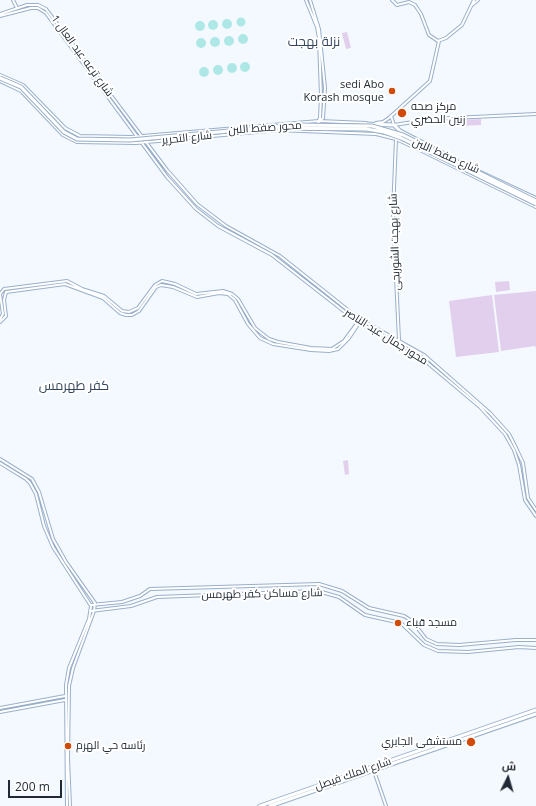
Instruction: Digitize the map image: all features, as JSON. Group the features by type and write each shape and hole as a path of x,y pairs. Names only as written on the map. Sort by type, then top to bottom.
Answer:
{"main road":[{"name":"محور صفط اللبن","path":"0,80 21,88 66,134 81,140 130,140 319,122 382,128 400,134 456,160 536,200"},
{"name":"محور صفط اللبن","path":"0,80 20,88 63,133 77,140 130,141 264,128 375,130 401,138 536,206"},
{"path":"319,122 394,125 398,130 456,160"},
{"name":"شارع الملك فيصل","path":"270,806 374,771 406,758 412,754 536,710"},
{"name":"شارع الملك فيصل","path":"260,806 406,758 413,758 536,714"},
{"path":"412,754 413,758"}],"street":[{"path":"14,0 16,9"},
{"path":"306,0 316,21"},
{"path":"310,0 319,38 322,108 319,122 310,126 310,132"},
{"path":"392,0 397,5 407,2 415,5 421,14 429,35 435,40 439,41 446,38 462,25 474,0"},
{"path":"471,6 478,0"},
{"name":"شارع ترعه عبد العال 1","path":"0,15 16,9 38,8 46,13 94,74 142,142"},
{"path":"439,41 430,81 390,117 394,125 432,119 536,114"},
{"name":"شارع التحرير","path":"0,75 16,80 26,87 65,128 76,136 142,136 319,122 382,123 390,117"},
{"name":"شارع التحرير","path":"0,80 21,91 63,135 71,140 82,143 146,142 269,131 368,133 396,139 536,206"},
{"name":"شارع ترعه عبد العال 1","path":"109,95 146,142"},
{"name":"شارع صفط اللبن","path":"354,123 400,136 490,175 536,200"},
{"name":"شارع بهجت الشوربجى","path":"396,139 393,213 400,344"},
{"name":"محور جمال عبد الناصر","path":"142,142 167,178 196,209 218,226 274,257 359,322 400,344 424,360 480,407 505,434 518,462 526,500 536,516"},
{"name":"محور جمال عبد الناصر","path":"146,142 174,179 203,210 226,226 280,256 358,318 399,340 434,362 490,413 509,434 522,463 528,498 536,510"},
{"path":"0,320 6,316 4,300 5,294 8,291 67,281 82,289 99,294 122,312 136,310 157,283 175,284 196,294 223,291 232,294 238,299 255,328 269,340 311,348 332,349 344,341 359,322"},
{"path":"0,320 3,314 0,298 1,291 55,283"},
{"path":"0,459 28,476 35,485 53,539 95,605 76,658 69,686 68,759 70,806"},
{"path":"0,463 26,478 30,483 36,494 44,526 53,547 91,605 91,611 69,668 65,696 67,806"},
{"path":"91,605 117,604 131,600 150,589 319,584 342,591 369,608 404,616 412,621 426,639 437,644 459,645 516,640 536,640"},
{"name":"شارع مساكن كفر طهرمس","path":"91,611 131,606 157,597 318,591 339,596 365,615 401,623 424,645 438,651 468,652 516,647 536,648"},
{"path":"0,708 65,696"},
{"path":"0,712 65,700"},
{"path":"374,771 386,806"}],"shaded area":[{"path":"347,32 351,48 346,49 342,33"},
{"path":"481,119 481,125 460,126 459,120"},
{"path":"509,281 510,290 496,292 495,282"},
{"path":"536,291 536,348 535,346 501,351 494,295"},
{"path":"492,295 499,352 456,357 449,301"},
{"path":"348,460 349,474 345,475 343,461"}],"water":[{"path":"241,17 246,22 241,27 236,22"},
{"path":"227,19 232,24 227,29 222,24"},
{"path":"213,20 218,25 213,30 208,25"},
{"path":"200,21 205,26 200,31 195,26"},
{"path":"243,34 248,39 243,44 238,39"},
{"path":"229,36 234,41 229,46 224,41"},
{"path":"215,37 220,42 215,47 210,42"},
{"path":"201,38 206,43 201,48 196,43"},
{"path":"245,62 250,67 245,72 240,67"},
{"path":"232,63 237,68 232,73 227,68"},
{"path":"218,65 223,70 218,75 213,70"},
{"path":"204,67 209,72 204,77 199,72"}],"place":[{"name":"sedi Abo Korash mosque","path":"392,91"},
{"name":"مركز صحه زنين الحضري","path":"402,113"},
{"name":"مسجد قباء","path":"398,623"},
{"name":"مستشفى الجابري","path":"471,742"},
{"name":"رئاسه حي الهرم","path":"68,746"}],"district":[{"name":"نزلة بهجت","path":"314,42"},
{"name":"كفر طهرمس","path":"74,386"}]}
